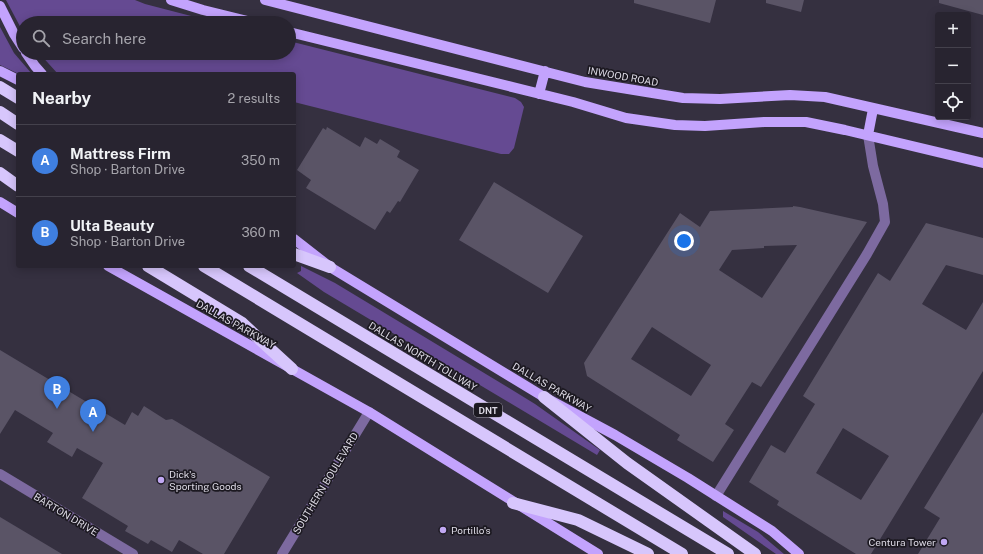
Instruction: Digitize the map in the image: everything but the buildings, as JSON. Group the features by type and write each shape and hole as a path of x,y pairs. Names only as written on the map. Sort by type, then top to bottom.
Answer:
{"highway":[{"path":"0,87 16,97"},
{"path":"0,112 16,123"},
{"path":"0,140 16,150"},
{"path":"0,173 16,185"},
{"path":"296,255 330,267"},
{"path":"151,268 242,323 292,369"},
{"name":"DNT","path":"207,268 682,554"},
{"name":"DALLAS NORTH TOLLWAY","path":"252,268 728,554"},
{"path":"544,397 627,463 755,554"},
{"path":"514,503 578,520 648,554"}],"main road":[{"path":"171,0 205,5 236,16"},
{"name":"INWOOD ROAD","path":"265,0 585,82 683,98 720,99 790,95 825,97 983,133"},
{"path":"0,6 16,37"},
{"path":"296,34 573,102 626,118 675,125 705,126 764,122 806,122 983,162"},
{"path":"31,60 40,72"},
{"path":"0,71 16,79"},
{"path":"539,94 545,71"},
{"path":"868,135 873,108"},
{"path":"0,202 16,212"},
{"name":"DALLAS PARKWAY","path":"296,241 330,267 544,397 615,435 716,496 772,531 799,554"},
{"name":"DALLAS PARKWAY","path":"112,268 369,412 598,554"}],"street":[{"path":"716,496 867,254 885,222 883,204 873,166 868,135"},
{"name":"SOUTHERN BOULEVARD","path":"282,554 369,412"},
{"name":"BARTON DRIVE","path":"0,474 133,554"}],"shaded area":[{"path":"6,0 135,0 191,16 16,16 16,19"},
{"path":"0,27 16,55 16,60 20,60 30,72 16,73 0,65"},
{"path":"296,43 515,98 521,102 524,107 514,148 509,154 501,154 296,103 296,72 56,72 45,60 296,60"},
{"path":"301,266 335,283 535,404 600,450 597,455 324,292 297,273 301,271"},
{"path":"723,511 758,532 784,554 776,554 723,517"}],"place":[{"name":"Ulta Beauty","path":"57,409"},
{"name":"Mattress Firm","path":"93,432"},
{"name":"Dick's Sporting Goods","path":"161,480"},
{"name":"Portillo's","path":"443,530"},
{"name":"Centura Tower","path":"944,542"}]}
